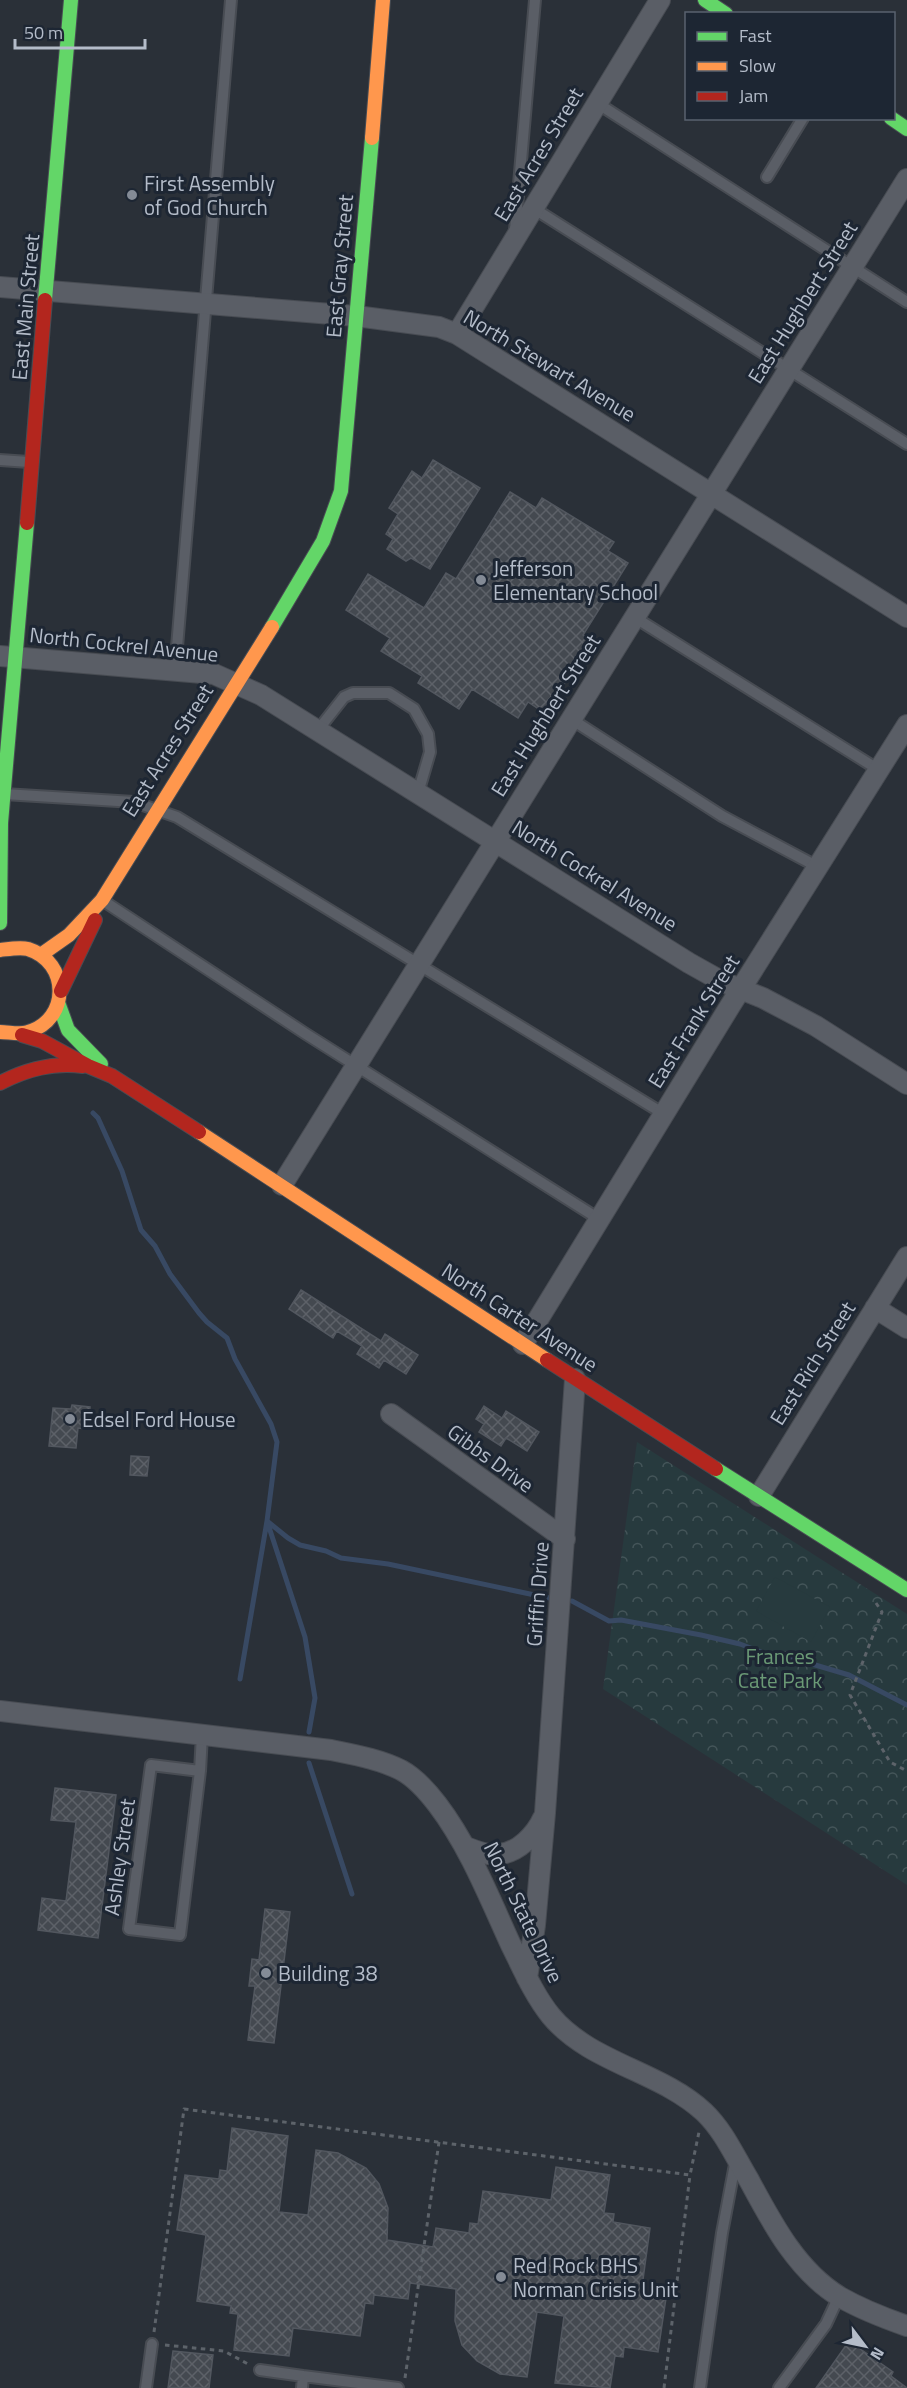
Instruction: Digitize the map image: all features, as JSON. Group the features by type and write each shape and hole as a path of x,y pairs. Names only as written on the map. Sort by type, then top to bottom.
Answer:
{"street":[{"name":"East Main Street","path":"0,923 1,823 8,657 33,462 71,0"},
{"name":"East Gray Street","path":"328,534 336,513 343,480 382,0"},
{"name":"East Acres Street","path":"457,334 660,0"},
{"path":"705,0 723,12"},
{"path":"894,120 907,129"},
{"name":"East Hughbert Street","path":"282,1185 907,179"},
{"name":"North Stewart Avenue","path":"0,287 357,316 439,327 457,334 907,617"},
{"name":"East Acres Street","path":"37,951 69,935 102,900 328,534"},
{"name":"North Cockrel Avenue","path":"8,657 214,674 237,683 318,730 689,963 723,982 763,998 816,1026 907,1084"},
{"name":"East Frank Street","path":"523,1344 740,989 907,725"},
{"name":"East Main Street","path":"2,869 15,907"},
{"name":"East Acres Street","path":"59,1005 62,991 93,927 102,900"},
{"path":"24,934 37,951 53,964 62,991"},
{"path":"0,950 14,946 37,951"},
{"path":"0,1046 19,1035 39,1029 51,1019 59,1005"},
{"name":"North Carter Avenue","path":"59,1005 68,1030 112,1076"},
{"name":"North Carter Avenue","path":"0,1032 42,1041 112,1076 282,1185 575,1379 907,1590"},
{"path":"0,1083 40,1066 66,1063 88,1066"},
{"name":"East Rich Street","path":"759,1496 907,1257"},
{"path":"874,1308 907,1328"},
{"name":"Griffin Drive","path":"527,1978 535,1924 545,1813 575,1379"},
{"name":"Gibbs Drive","path":"390,1414 565,1539"},
{"name":"North State Drive","path":"0,1711 331,1750 383,1763 413,1778 429,1794 466,1847 527,1978 552,2017 579,2040 676,2093 704,2112 723,2133 787,2245 822,2283 839,2296 907,2326"},
{"name":"Griffin Drive","path":"466,1847 487,1854 501,1855 529,1839 545,1813"}],"lane":[{"path":"175,670 231,0"},
{"path":"514,239 535,0"},
{"path":"597,103 907,302"},
{"path":"767,177 802,120"},
{"path":"533,208 907,444"},
{"path":"0,460 33,462"},
{"path":"634,617 879,770"},
{"path":"318,730 344,697 353,693 389,693 398,698 414,709 428,734 430,752 418,793"},
{"path":"571,719 722,816 818,867"},
{"path":"3,794 134,802 177,817 664,1114"},
{"path":"102,900 356,1065 600,1219"},
{"name":"Ashley Street","path":"200,1771 151,1765 129,1929 180,1935 200,1771 202,1735"},
{"path":"699,2388 722,2233 736,2158"},
{"path":"779,2388 826,2324 839,2296"},
{"path":"146,2388 152,2344"},
{"path":"260,2370 398,2388"},
{"path":"302,2388 303,2376"}],"path":[{"path":"876,1603 882,1612 850,1695 890,1762 907,1771"},
{"path":"260,2370 224,2351 152,2344 184,2109 690,2175"},
{"path":"664,2388 690,2175 704,2112"},
{"path":"403,2388 439,2142"}],"green space":[{"name":"Frances Cate Park","path":"637,1442 907,1614 907,1885 603,1689"},
{"path":"775,1577 830,1607 811,1642 756,1611"}],"building":[{"path":"433,460 480,488 430,569 411,558 406,561 387,549 393,539 386,534 398,514 389,508 412,471 422,478"},
{"path":"510,492 536,508 542,498 614,542 608,551 628,563 583,635 591,640 546,714 528,702 518,718 472,689 459,709 418,683 422,676 381,651 390,638 346,610 368,574 424,608 446,573 456,579"},
{"path":"301,1290 381,1341 385,1334 418,1355 406,1374 384,1360 379,1368 357,1354 362,1346 337,1331 333,1338 289,1309"},
{"name":"Edsel Ford House","path":"72,1405 90,1407 88,1429 78,1428 76,1448 49,1446 53,1408 71,1409"},
{"path":"484,1406 502,1418 506,1411 539,1432 527,1451 506,1438 501,1446 479,1432 484,1424 476,1419"},
{"path":"131,1456 149,1457 147,1476 130,1475"},
{"path":"55,1788 116,1795 98,1938 38,1930 42,1898 66,1901 76,1822 51,1820"},
{"name":"Building 38","path":"265,1909 290,1912 274,2043 248,2040 255,1986 249,1986 252,1959 259,1960"},
{"path":"232,2128 288,2136 279,2212 308,2215 316,2150 338,2153 366,2168 379,2184 388,2208 387,2240 433,2247 436,2228 469,2233 470,2223 478,2224 483,2191 551,2200 556,2167 610,2175 604,2213 614,2214 613,2222 650,2228 641,2294 666,2298 658,2352 624,2347 623,2357 615,2356 610,2388 555,2383 564,2316 537,2312 527,2377 500,2374 477,2361 462,2345 455,2321 456,2289 410,2283 408,2299 374,2295 373,2304 365,2303 360,2336 293,2328 289,2356 234,2350 238,2314 230,2313 231,2306 197,2301 206,2235 177,2230 185,2175 219,2179 220,2170 227,2171"},
{"path":"849,2341 893,2372 891,2376 907,2388 816,2388"},
{"path":"173,2351 213,2355 209,2388 168,2388"}],"waterway":[{"path":"93,1113 98,1118 122,1171 141,1230 155,1246 170,1274 199,1313 227,1338 235,1359 271,1424 277,1442 267,1521 305,1637 315,1698 309,1732"},
{"path":"240,1679 267,1521 300,1545 326,1551 341,1558 388,1564 549,1598"},
{"path":"572,1601 609,1621 621,1620 701,1635 740,1644 771,1656 795,1659 849,1675 907,1705"},
{"path":"309,1763 352,1894"}],"traffic: fast":[{"path":"45,300 71,0"},
{"path":"705,0 723,12"},
{"path":"894,120 907,129"},
{"path":"272,627 323,541 341,491 372,138"},
{"path":"0,923 1,823 27,523"},
{"path":"59,1005 68,1030 101,1064"},
{"path":"716,1469 907,1590"}],"traffic: slow":[{"path":"372,138 383,0"},
{"path":"42,954 69,935 102,900 272,627"},
{"path":"0,950 25,948 42,956 52,966 58,978 60,991 58,1004 52,1016 42,1026 25,1033 0,1032"},
{"path":"199,1132 547,1360"}],"traffic: jam":[{"path":"27,523 45,300"},
{"path":"61,991 95,920"},
{"path":"22,1035 42,1041 112,1076 199,1132"},
{"path":"0,1083 40,1068 61,1065 83,1066"},
{"path":"547,1360 716,1469"}],"place":[{"name":"First Assembly of God Church","path":"132,195"},
{"name":"Jefferson Elementary School","path":"481,580"},
{"name":"Edsel Ford House","path":"70,1419"},
{"name":"Building 38","path":"266,1973"},
{"name":"Red Rock BHS Norman Crisis Unit","path":"501,2277"}]}
